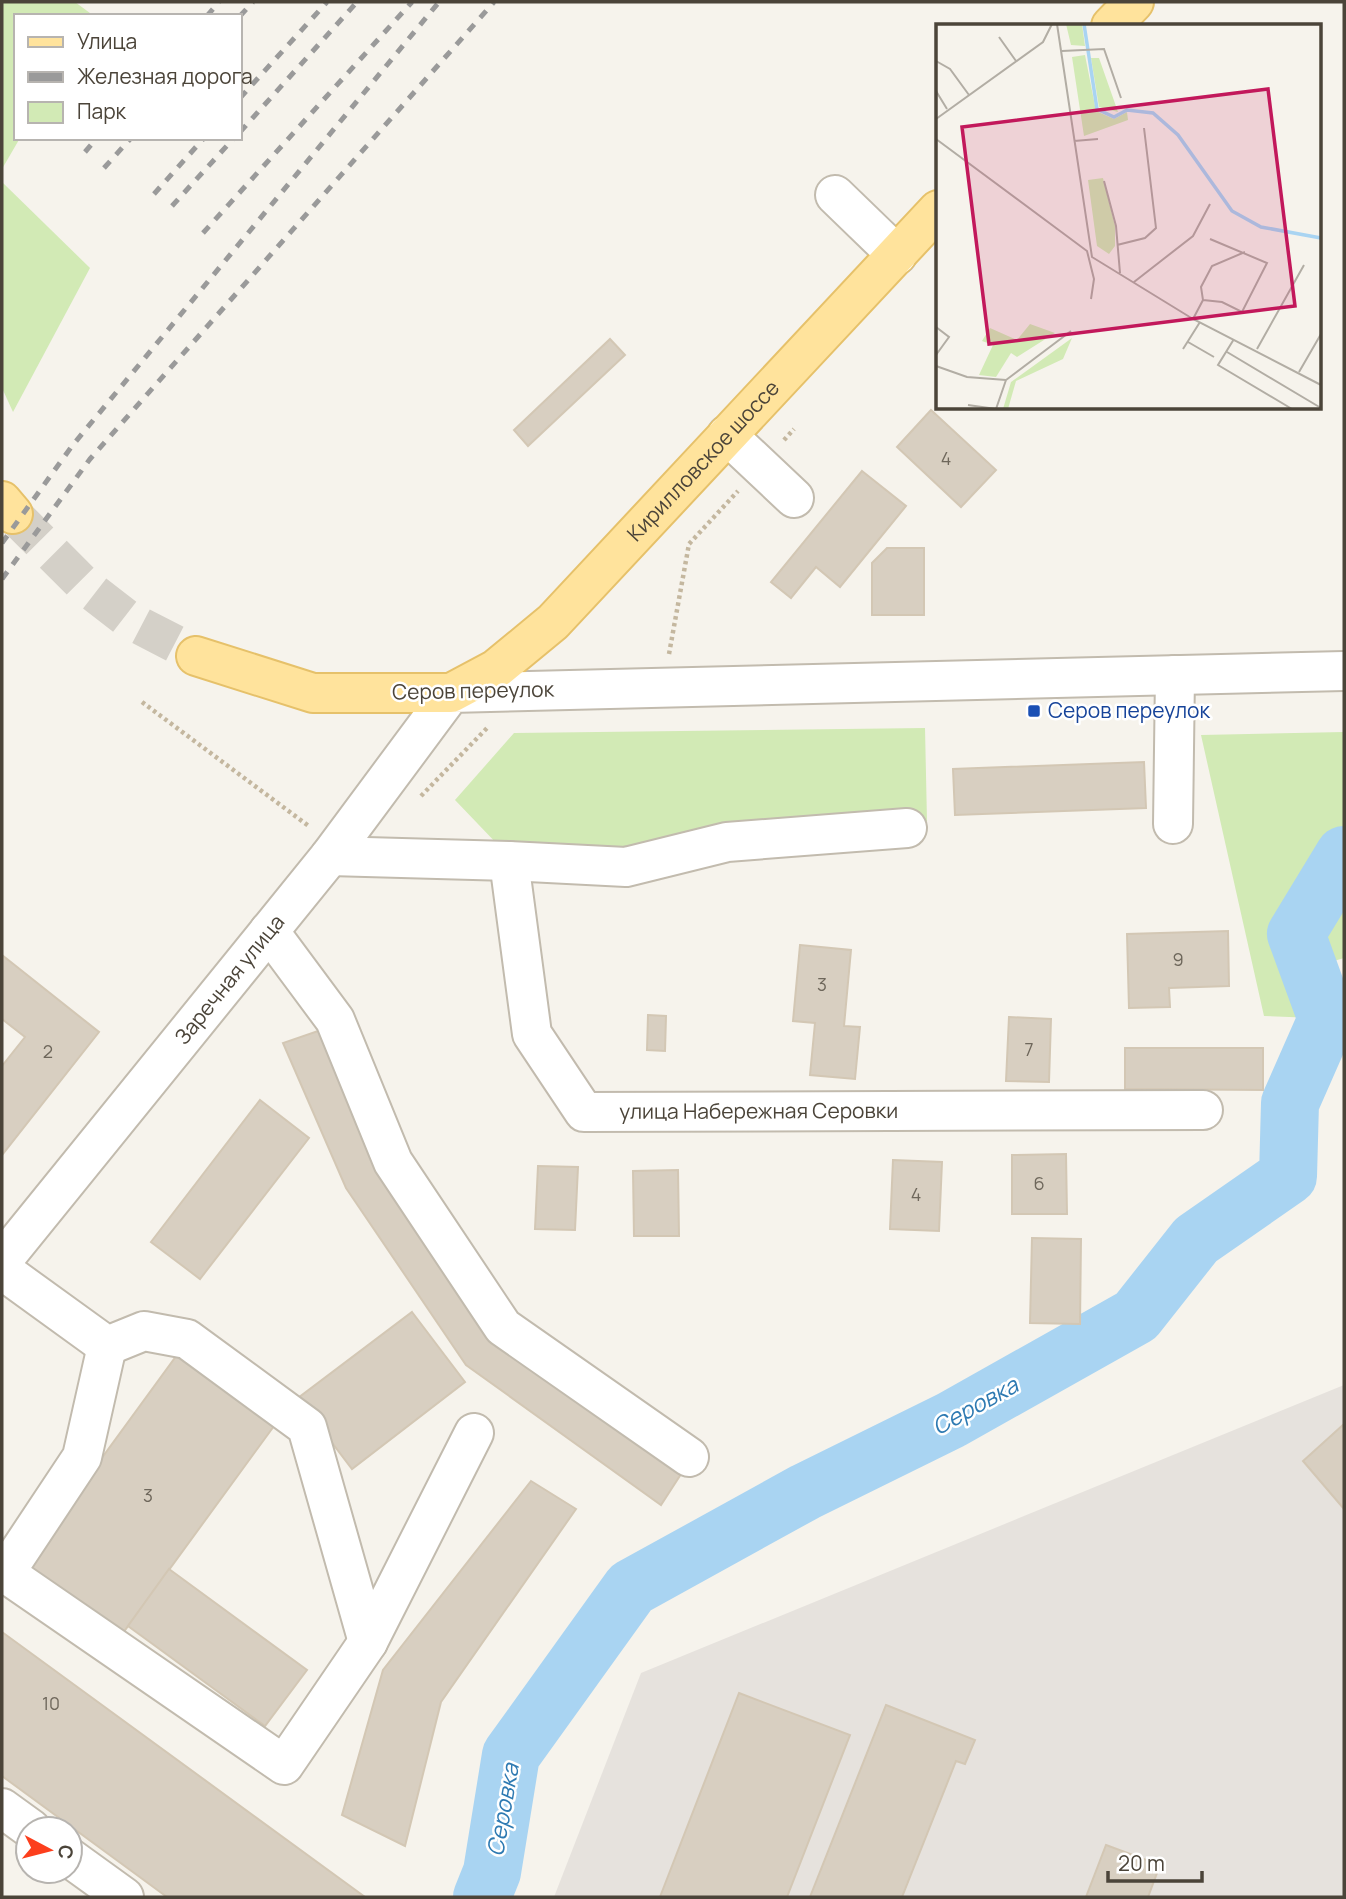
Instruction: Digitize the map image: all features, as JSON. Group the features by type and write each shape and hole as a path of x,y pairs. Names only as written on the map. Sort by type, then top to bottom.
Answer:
{"main road":[{"path":"1113,24 1134,2"},
{"name":"Кирилловское шоссе","path":"451,693 496,669 553,622 936,212"},
{"name":"Серов переулок","path":"196,656 313,693 451,693"}],"street":[{"path":"835,195 897,255"},
{"path":"727,435 794,498"},
{"name":"Серов переулок","path":"451,693 1344,671"},
{"path":"1173,824 1175,674"},
{"name":"Заречная улица","path":"2,1261 333,852 451,693"},
{"path":"333,852 626,867 727,842 907,828"},
{"name":"улица Набережная Серовки","path":"509,861 532,1034 584,1112 1203,1110"},
{"path":"269,931 335,1020 393,1161 503,1327 689,1457"},
{"path":"2,1270 107,1346"},
{"path":"107,1346 144,1331 187,1339 307,1427 368,1642"},
{"path":"107,1346 82,1457 5,1573 284,1765 368,1642 474,1433"},
{"path":"84,1868 124,1897"}],"path":[{"path":"668,654 690,544"},
{"path":"142,702 333,852"}],"shaded area":[{"path":"1344,1385 1344,1897 554,1897 641,1673"}],"green space":[{"path":"2,2 75,2 91,14 14,14 14,140 19,140 2,169"},
{"path":"2,182 90,268 13,412 2,388"},
{"path":"925,728 927,821 721,833 627,859 500,847 455,800 514,733"},
{"path":"1344,732 1344,828 1278,932 1315,1018 1264,1016 1201,735"},
{"path":"1344,881 1344,958 1317,966 1309,938"}],"building":[{"path":"610,339 625,355 528,446 514,430"},
{"path":"931,410 996,470 961,507 897,447"},
{"path":"862,471 906,506 840,587 816,567 791,598 771,582"},
{"path":"887,548 924,548 924,615 872,615 872,563"},
{"path":"1144,762 1146,808 955,815 953,769"},
{"path":"1228,931 1229,986 1169,988 1170,1007 1129,1008 1127,934"},
{"path":"800,945 851,950 844,1026 860,1027 855,1079 810,1075 815,1023 793,1021"},
{"path":"2,955 99,1032 2,1155 2,1066 25,1037 2,1019"},
{"path":"648,1015 666,1016 665,1051 647,1050"},
{"path":"1009,1017 1051,1019 1049,1082 1006,1081"},
{"path":"321,1030 487,1336 683,1471 661,1505 466,1365 346,1188 283,1043"},
{"path":"1125,1048 1263,1048 1263,1090 1125,1089"},
{"path":"260,1100 309,1138 200,1279 151,1242"},
{"path":"1066,1154 1067,1214 1012,1214 1012,1155"},
{"path":"893,1160 942,1162 939,1231 890,1229"},
{"path":"538,1166 578,1167 575,1230 535,1229"},
{"path":"678,1170 679,1236 634,1236 633,1171"},
{"path":"1032,1238 1081,1239 1080,1324 1030,1323"},
{"path":"412,1312 465,1382 352,1469 298,1398"},
{"path":"177,1355 274,1426 120,1637 23,1566"},
{"path":"1344,1424 1344,1509 1303,1461"},
{"path":"531,1481 576,1509 441,1702 405,1846 342,1815 383,1670"},
{"path":"169,1569 307,1670 265,1726 128,1626"},
{"path":"2,1632 365,1897 167,1897 84,1836 84,1815 55,1815 2,1776"},
{"path":"739,1693 850,1735 787,1897 660,1897"},
{"path":"886,1705 975,1740 965,1764 956,1761 902,1897 810,1897"},
{"path":"1106,1845 1160,1865 1148,1897 1086,1897"}],"waterway":[{"name":"Серовка","path":"482,1897 492,1872 511,1755 631,1588 805,1492 951,1420 1136,1316 1196,1240 1288,1176 1290,1103 1327,1019 1296,934 1344,855"}],"tunnel":[{"path":"13,514 85,586 129,620 183,648"}],"railway":[{"path":"209,14 219,2"},
{"path":"242,14 253,2"},
{"path":"242,96 327,2"},
{"path":"242,130 357,2"},
{"path":"203,233 412,2"},
{"path":"2,543 72,446 439,2"},
{"path":"2,579 90,459 494,2"},
{"path":"85,152 95,140"},
{"path":"104,168 129,140"},
{"path":"154,194 202,140"},
{"path":"172,206 232,140"}],"place":[{"name":"Серов переулок","path":"1034,711"}]}
